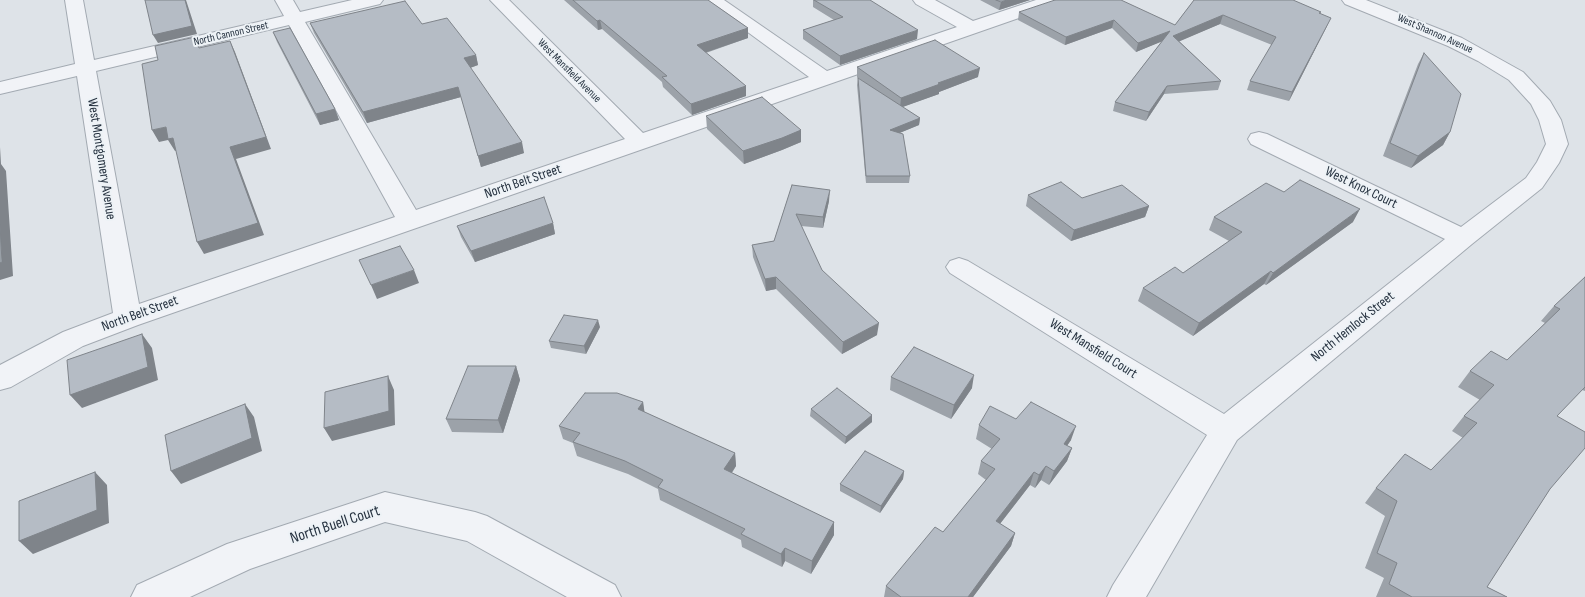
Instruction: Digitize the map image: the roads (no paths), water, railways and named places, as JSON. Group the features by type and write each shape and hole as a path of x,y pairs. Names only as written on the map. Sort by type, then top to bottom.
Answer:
{"street":[{"name":"West Montgomery Avenue","path":"74,0 128,318"},
{"path":"284,0 410,221"},
{"name":"North Cannon Street","path":"0,88 374,0"},
{"name":"West Mansfield Avenue","path":"499,0 640,142"},
{"path":"713,0 824,78"},
{"path":"922,0 972,28"},
{"name":"North Belt Street","path":"0,379 73,339 128,318 1053,0"},
{"name":"West Shannon Avenue","path":"1351,0 1455,42 1516,76"},
{"name":"North Hemlock Street","path":"1126,597 1226,431 1463,238 1534,183 1548,163 1557,144 1550,120 1540,100 1516,76"},
{"name":"West Knox Court","path":"1259,139 1463,238"},
{"name":"West Mansfield Court","path":"959,266 1226,431"},
{"name":"North Buell Court","path":"150,597 240,556 384,508 475,527 602,597"}]}
